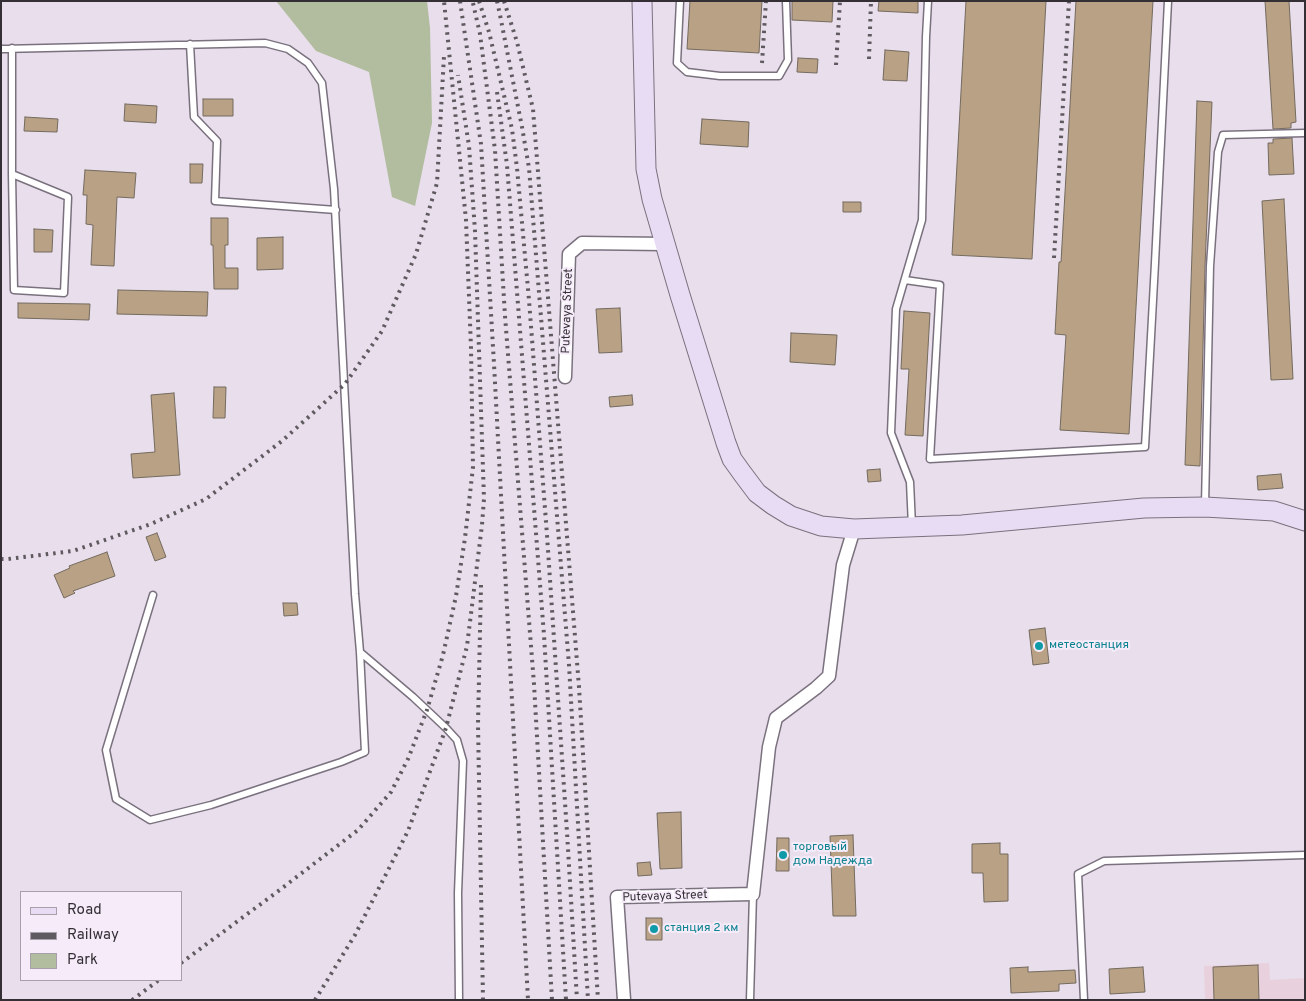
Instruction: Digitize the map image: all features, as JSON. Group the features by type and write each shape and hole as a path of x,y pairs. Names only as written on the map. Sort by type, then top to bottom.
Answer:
{"main road":[{"path":"642,1 646,170 652,199 664,244 732,459 758,492 773,505 790,516 821,526 854,529 962,525 1144,508 1205,507 1274,511 1305,521"}],"street":[{"name":"Putevaya Street","path":"565,377 569,254 582,243 664,244"},
{"path":"753,894 769,747 776,718 829,676 843,565 854,529"},
{"name":"Putevaya Street","path":"624,1000 618,897 753,894"}],"lane":[{"path":"680,1 677,63 687,72 720,76 779,76 788,60 786,1"},
{"path":"912,527 910,482 891,433 896,309 922,220 928,1"},
{"path":"905,280 940,285 930,459 1144,447 1155,272 1168,1"},
{"path":"1,49 265,42 288,49 308,64 322,83 336,210 355,594 365,752 341,762 211,805 150,820 116,799 106,750 153,595"},
{"path":"190,44 194,117 217,141 215,201 336,210"},
{"path":"12,48 12,174 14,290 64,293 68,197 12,174"},
{"path":"1205,507 1210,266 1218,152 1224,135 1305,133"},
{"path":"360,652 446,728 457,740 463,761 458,893 459,1000"},
{"path":"1084,1000 1078,874 1104,860 1305,855"},
{"path":"750,1000 753,894"}],"shaded area":[{"path":"1269,963 1270,980 1305,978 1305,1000 1205,1000 1204,966"}],"green space":[{"path":"276,1 427,1 430,28 432,123 415,206 392,197 369,72 316,51"}],"building":[{"path":"690,1 762,1 759,53 687,49"},
{"path":"792,1 833,1 832,22 792,20"},
{"path":"879,1 918,1 918,13 878,11"},
{"path":"966,1 1046,1 1032,259 952,255"},
{"path":"1076,1 1153,1 1129,434 1060,430 1066,335 1055,334"},
{"path":"1265,1 1289,1 1296,122 1291,123 1291,128 1273,129"},
{"path":"885,50 909,52 907,81 883,80"},
{"path":"798,58 818,59 817,73 797,72"},
{"path":"203,99 233,99 233,116 203,116"},
{"path":"1197,101 1212,102 1205,266 1200,466 1185,465"},
{"path":"125,104 157,106 156,123 124,121"},
{"path":"25,117 58,119 57,132 24,131"},
{"path":"702,119 749,122 748,147 700,144"},
{"path":"1292,138 1294,174 1269,175 1268,143 1273,143 1273,139"},
{"path":"190,164 203,164 202,183 190,183"},
{"path":"85,170 136,173 134,198 117,197 114,266 91,265 93,225 86,224 87,195 83,195"},
{"path":"1284,199 1293,379 1271,380 1262,201"},
{"path":"843,202 861,202 861,212 843,212"},
{"path":"211,218 228,218 228,245 225,245 225,268 238,268 238,289 214,289"},
{"path":"34,229 53,230 52,252 34,252"},
{"path":"283,237 283,269 257,270 257,238"},
{"path":"118,290 208,292 207,316 117,314"},
{"path":"18,303 90,304 89,320 18,318"},
{"path":"620,308 622,352 599,353 596,309"},
{"path":"904,311 930,313 923,436 905,435 909,369 901,369"},
{"path":"791,333 837,335 835,365 790,362"},
{"path":"214,387 226,387 225,418 213,418"},
{"path":"174,393 180,475 133,478 131,454 155,452 151,395"},
{"path":"632,395 633,405 610,407 609,397"},
{"path":"880,469 881,481 868,482 867,470"},
{"path":"1281,474 1283,488 1258,490 1257,476"},
{"path":"157,533 166,557 155,561 146,537"},
{"path":"107,552 115,576 73,591 75,593 64,598 54,575 70,568 69,566"},
{"path":"283,603 297,603 298,615 284,616"},
{"name":"метеостанция","path":"1045,628 1049,663 1033,665 1029,630"},
{"path":"681,812 682,868 660,869 657,813"},
{"path":"853,835 856,916 833,916 830,836"},
{"name":"торговый дом Надежда","path":"777,838 789,838 789,871 776,871"},
{"path":"1000,843 1000,854 1008,854 1008,901 984,902 983,873 972,873 972,844"},
{"path":"650,862 652,875 638,876 637,863"},
{"name":"станция 2 км","path":"646,918 662,918 662,940 646,940"},
{"path":"1258,965 1259,1000 1214,1000 1213,967"},
{"path":"1028,967 1028,972 1075,970 1076,983 1059,984 1059,991 1011,993 1010,968"},
{"path":"1143,967 1145,992 1110,994 1109,969"}],"railway":[{"path":"182,962 358,830 391,792 408,759 427,710 443,655 456,596 473,467 466,220 444,1"},
{"path":"460,1 481,144 528,1000"},
{"path":"479,1 489,32 512,129 517,168 547,535 577,1000"},
{"path":"497,1 529,168 569,665 588,1000"},
{"path":"504,1 517,42 533,109 579,687 598,1000"},
{"path":"762,63 766,1"},
{"path":"836,65 840,1"},
{"path":"869,59 871,1"},
{"path":"1054,258 1069,1"},
{"path":"473,3 480,34 495,150 505,316 534,684 552,1000"},
{"path":"1,559 73,551 151,524 206,499 282,441 345,384 382,331 416,254 437,183 444,56"},
{"path":"315,1000 355,935 408,831 446,728 467,646 484,499 475,231 469,146 458,75"},
{"path":"497,92 507,165 544,635 566,1000"},
{"path":"481,585 478,724 483,1000"},
{"path":"132,1000 158,981"}],"place":[{"name":"метеостанция","path":"1039,646"},
{"name":"торговый дом Надежда","path":"783,855"},
{"name":"станция 2 км","path":"654,929"}]}
